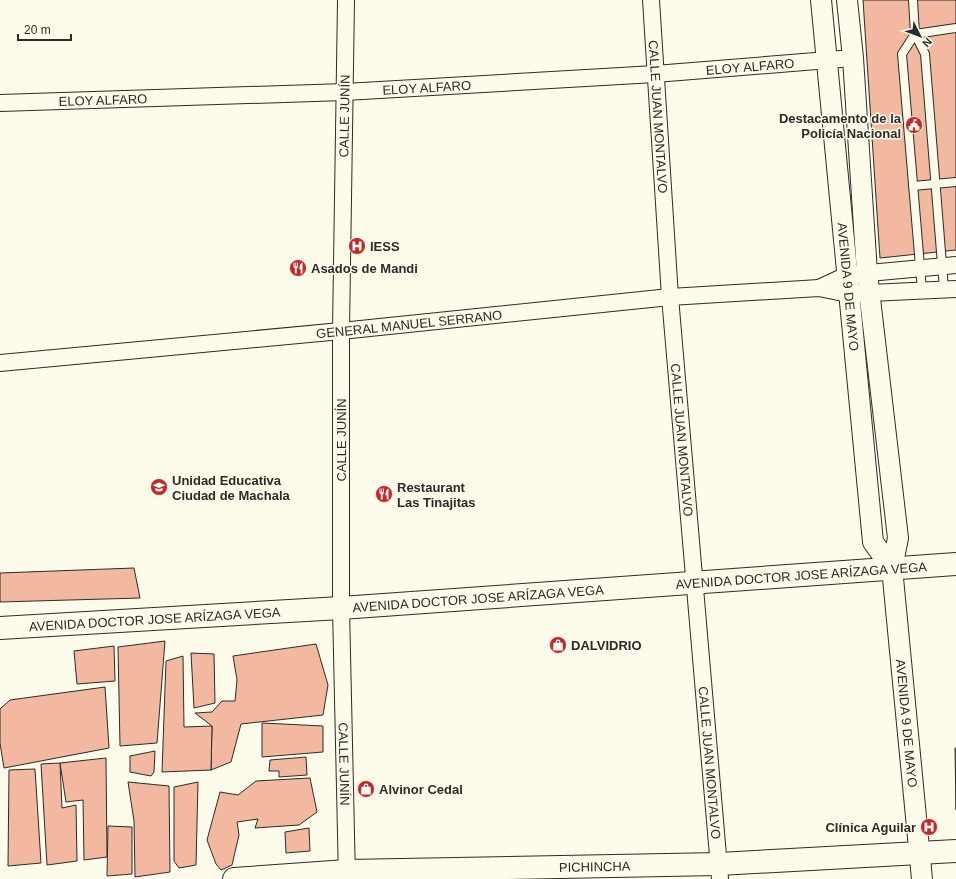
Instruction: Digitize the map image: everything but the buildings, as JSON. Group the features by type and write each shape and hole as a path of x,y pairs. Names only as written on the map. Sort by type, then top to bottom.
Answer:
{"main road":[{"name":"AVENIDA DOCTOR JOSE ARÍZAGA VEGA","path":"0,628 342,608 956,564"},
{"name":"PICHINCHA","path":"234,879 347,875 719,872 919,853 956,852"}],"street":[{"name":"CALLE JUNÍN","path":"346,0 340,331 342,608 347,875"},
{"name":"CALLE JUAN MONTALVO","path":"651,0 670,297 719,872"},
{"name":"AVENIDA 9 DE MAYO","path":"821,0 828,60 847,285 873,542 892,568"},
{"name":"AVENIDA 9 DE MAYO","path":"847,0 853,58 867,273 898,538 892,568 922,879"},
{"name":"ELOY ALFARO","path":"0,103 345,92 655,74 853,58"},
{"name":"GENERAL MANUEL SERRANO","path":"0,363 340,331 670,297 819,288 847,285 867,273 948,266"},
{"name":"GENERAL MANUEL SERRANO","path":"847,285 870,293 950,289"}],"lane":[{"path":"913,0 915,34 925,54 935,184 948,266 950,289"},
{"path":"922,290 902,54 915,34 956,28"},
{"path":"913,186 956,182"}],"place":[{"name":"Destacamento de la Policía Nacional","path":"914,125"},
{"name":"IESS","path":"357,246"},
{"name":"Asados de Mandi","path":"298,268"},
{"name":"Unidad Educativa Ciudad de Machala","path":"159,487"},
{"name":"Restaurant Las Tinajitas","path":"384,494"},
{"name":"DALVIDRIO","path":"558,645"},
{"name":"Alvinor Cedal","path":"366,789"},
{"name":"Clínica Aguilar","path":"929,827"}]}
